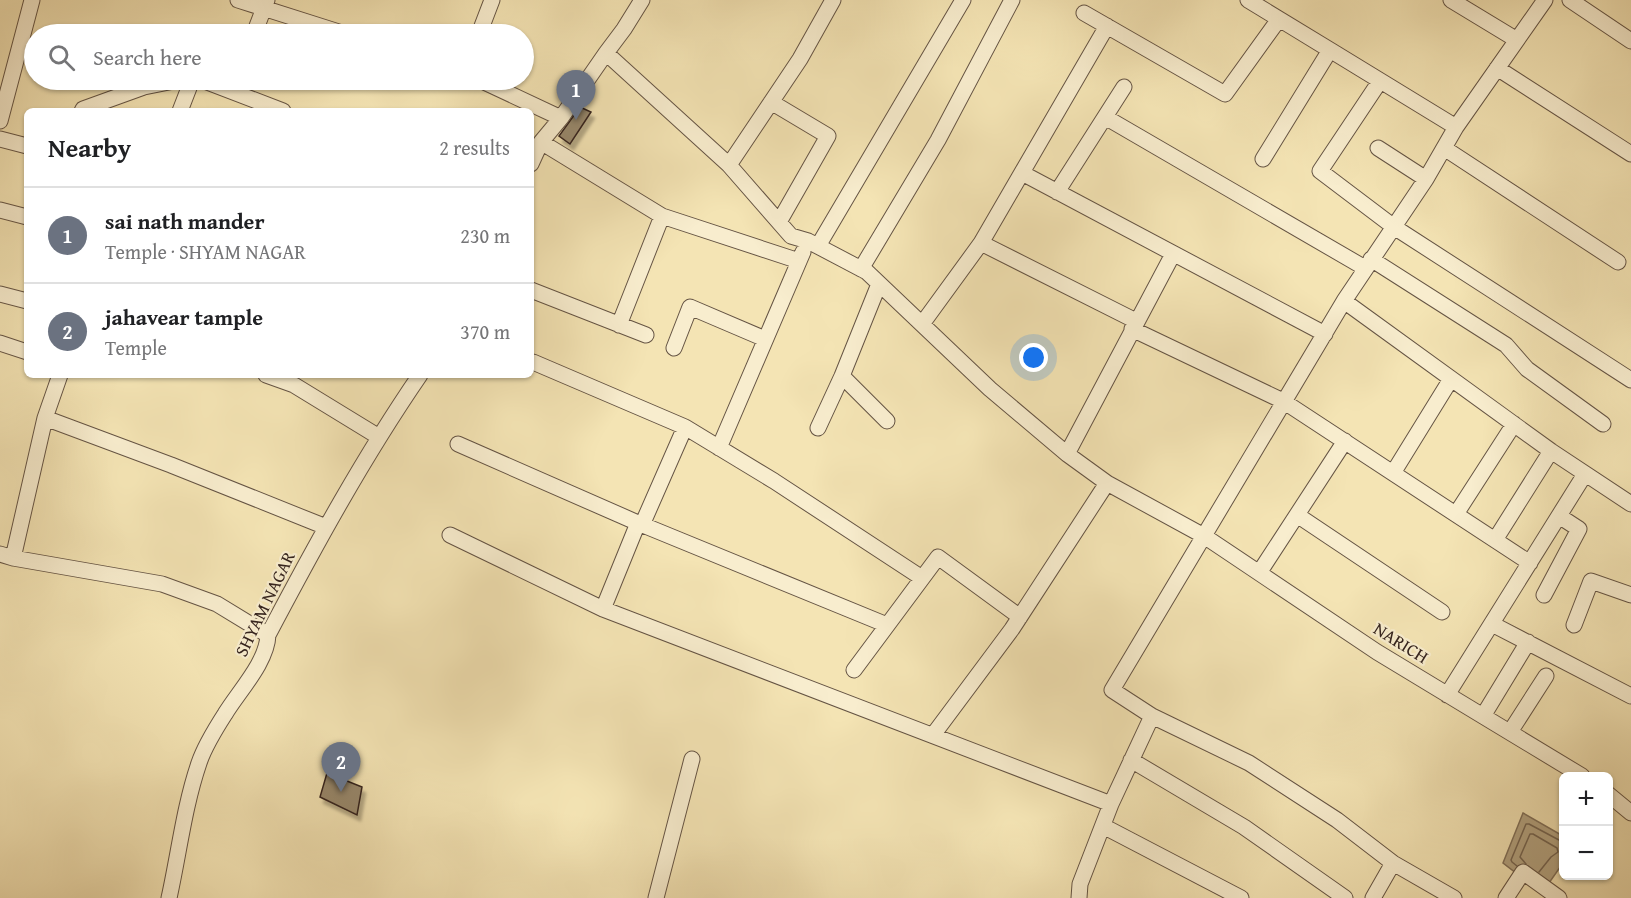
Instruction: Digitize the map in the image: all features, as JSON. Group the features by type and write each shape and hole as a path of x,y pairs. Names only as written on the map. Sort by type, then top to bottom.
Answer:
{"street":[{"path":"26,24 32,0"},
{"path":"238,0 265,4 318,24"},
{"path":"483,24 492,0"},
{"path":"534,158 541,142 561,118 642,0"},
{"path":"729,165 800,59 833,0"},
{"path":"719,448 799,261 813,244 963,0"},
{"path":"861,269 938,140 1012,0"},
{"path":"1248,0 1456,127"},
{"path":"1451,0 1517,40"},
{"path":"1454,898 1393,863 1337,820 1249,763 1152,716 1112,690 1344,301 1426,179 1456,127 1545,0"},
{"path":"1570,0 1631,41"},
{"path":"258,24 265,4"},
{"path":"1084,13 1225,94 1279,19"},
{"path":"922,324 981,243 1107,26"},
{"path":"0,121 24,30"},
{"path":"1263,159 1330,50"},
{"name":"NARICH","path":"606,53 729,165 791,236 813,244 867,272 990,389 1067,454 1107,483 1204,536 1377,652 1574,772"},
{"path":"1497,68 1631,154"},
{"path":"1380,81 1320,171 1394,227 1631,380"},
{"path":"1057,192 1124,87"},
{"path":"86,108 136,90"},
{"path":"181,108 188,90"},
{"path":"244,90 277,108"},
{"path":"501,90 561,118"},
{"path":"771,102 828,136 778,222"},
{"path":"1106,117 1368,263 1506,345 1527,369 1603,424"},
{"path":"0,140 24,145"},
{"path":"541,142 662,216 799,261"},
{"path":"1378,148 1426,179"},
{"path":"1444,148 1618,262"},
{"path":"1022,173 1325,334"},
{"path":"0,210 24,216"},
{"path":"619,324 662,216"},
{"path":"981,243 1283,401 1530,563"},
{"path":"1067,454 1173,254"},
{"path":"818,428 842,376 879,284"},
{"path":"534,291 646,335"},
{"path":"0,294 24,300"},
{"path":"1344,301 1514,424 1631,504"},
{"path":"674,348 690,307 765,339"},
{"path":"0,343 24,351"},
{"path":"534,362 685,428 774,481 922,578"},
{"path":"842,376 887,421"},
{"path":"59,378 45,418 7,556 162,584 217,604 268,635"},
{"path":"274,378 294,385 379,437"},
{"name":"SHYAM NAGAR","path":"169,898 182,830 200,762 224,715 263,657 268,645 268,635 326,527 379,437 418,378"},
{"path":"1393,473 1451,379"},
{"path":"45,418 326,527"},
{"path":"1456,514 1514,424"},
{"path":"603,609 685,428"},
{"path":"1259,573 1345,441"},
{"path":"458,444 640,524 887,625"},
{"path":"1495,540 1551,450"},
{"path":"1448,694 1585,474"},
{"path":"933,735 1020,617 1107,483"},
{"path":"1297,515 1442,612"},
{"path":"1544,595 1579,529 1559,516"},
{"path":"450,535 603,609 1111,804"},
{"path":"854,670 938,557 1020,617"},
{"path":"1574,625 1591,581 1631,595"},
{"path":"1492,624 1631,696"},
{"path":"1483,716 1528,642"},
{"path":"1510,732 1546,676"},
{"path":"1079,898 1080,884 1111,804 1152,716"},
{"path":"656,898 692,759"},
{"path":"1131,760 1244,827 1345,898"},
{"path":"1613,798 1631,813"},
{"path":"1103,826 1241,898"},
{"path":"1373,898 1393,863"},
{"path":"1506,898 1523,872 1558,898"}],"water":[{"path":"1523,813 1559,834 1559,869 1542,893 1503,863"}],"building":[{"path":"580,107 591,112 570,144 559,136"},
{"path":"327,773 362,787 357,815 320,797"}],"place":[{"name":"sai nath mander","path":"576,120"},
{"name":"jahavear tample","path":"341,792"}]}
